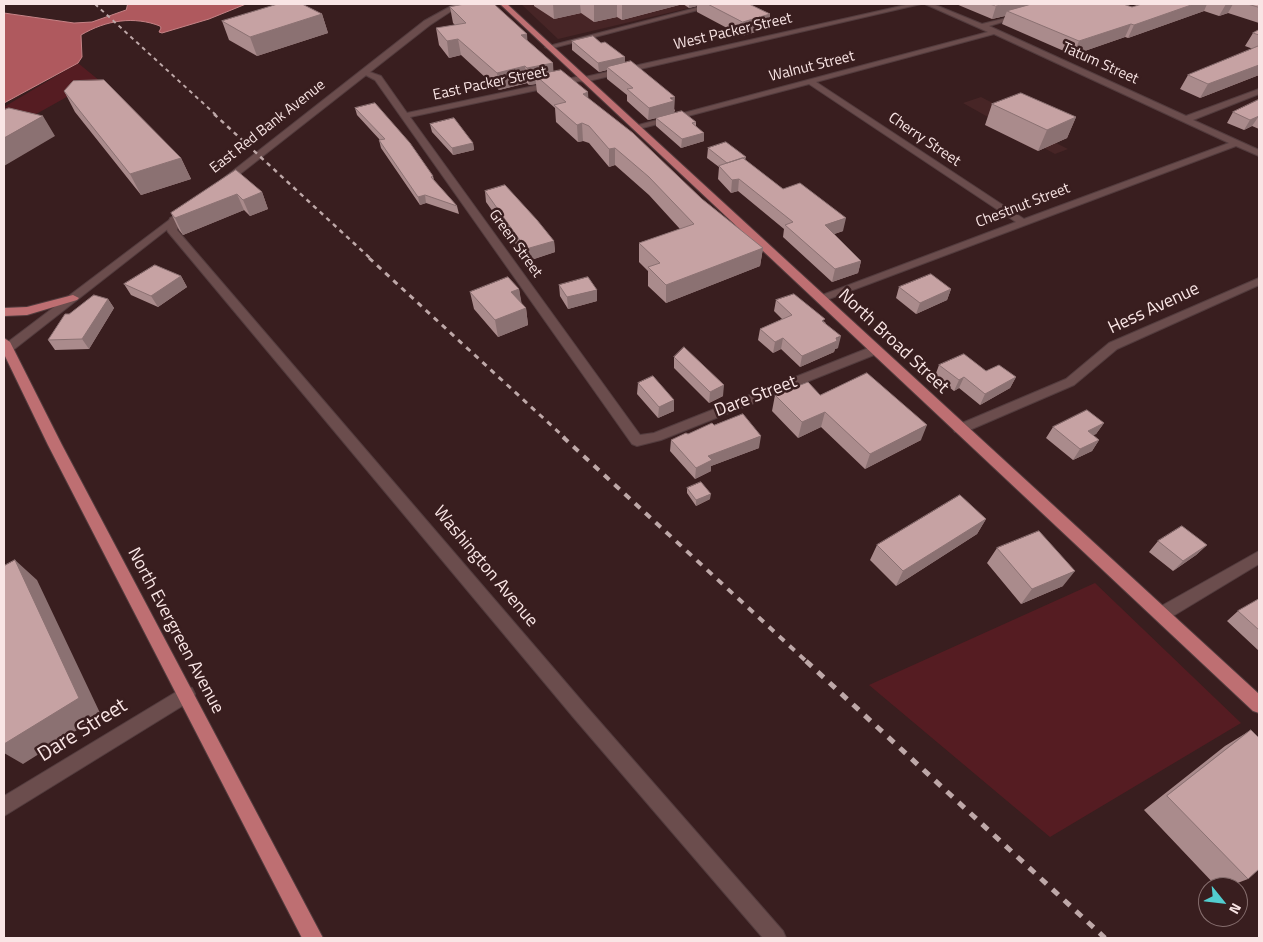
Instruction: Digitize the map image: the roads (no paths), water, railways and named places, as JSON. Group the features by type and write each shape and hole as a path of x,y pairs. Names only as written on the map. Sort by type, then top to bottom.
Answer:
{"main road":[{"name":"North Broad Street","path":"503,4 1259,705"},
{"path":"4,312 27,311 73,298"},
{"name":"North Evergreen Avenue","path":"4,348 313,938"}],"street":[{"name":"East Red Bank Avenue","path":"212,191 427,23 458,4"},
{"path":"549,47 718,4"},
{"name":"West Packer Street","path":"583,79 918,4"},
{"name":"Tatum Street","path":"928,4 982,26 1259,153"},
{"path":"982,26 1030,12"},
{"name":"Walnut Street","path":"635,127 995,32"},
{"name":"Green Street","path":"364,72 378,78 637,441"},
{"name":"East Packer Street","path":"405,116 583,79"},
{"name":"Cherry Street","path":"810,81 908,148 1022,222"},
{"path":"1187,119 1259,91"},
{"name":"Chestnut Street","path":"821,299 1236,143"},
{"path":"4,348 73,298 198,202"},
{"name":"Washington Avenue","path":"175,218 172,230 580,712 776,938"},
{"name":"Hess Avenue","path":"960,428 1070,382 1113,346 1259,281"},
{"name":"Dare Street","path":"637,441 656,437 875,350"},
{"path":"1162,614 1259,557"},
{"name":"Dare Street","path":"4,807 186,694"}],"railway":[{"path":"95,4 216,115"},
{"path":"214,114 371,259"},
{"path":"369,258 565,438"},
{"path":"563,437 807,662"},
{"path":"806,661 1105,938"}]}
